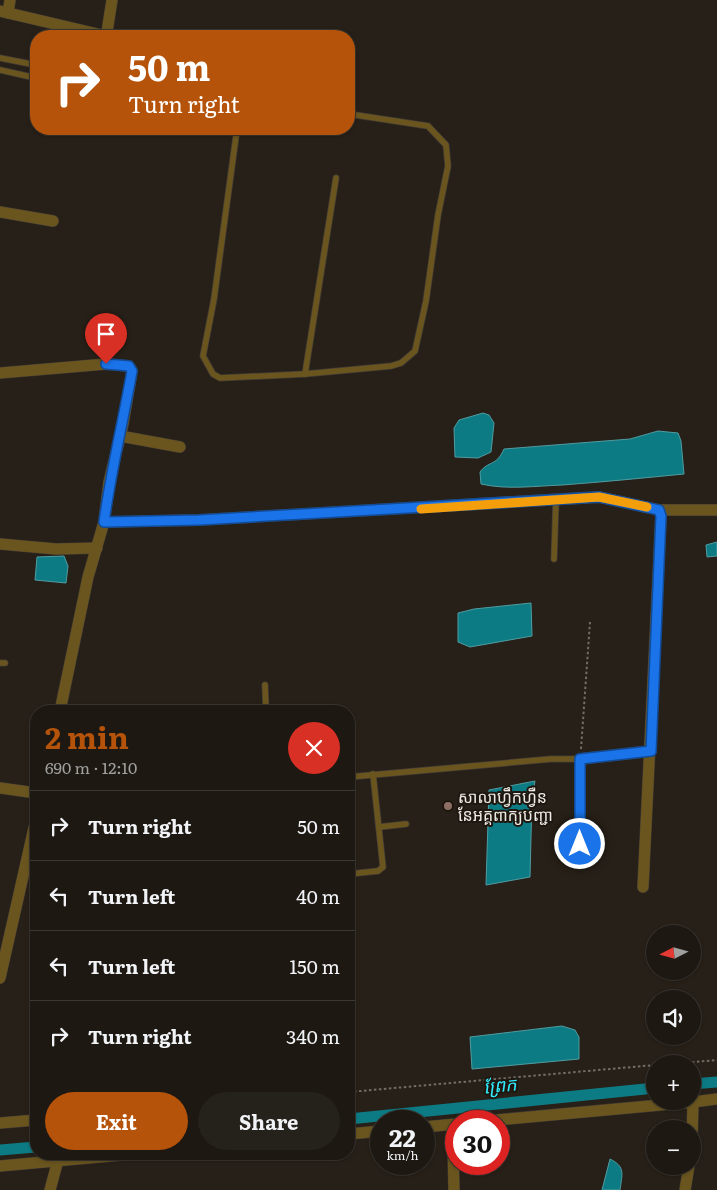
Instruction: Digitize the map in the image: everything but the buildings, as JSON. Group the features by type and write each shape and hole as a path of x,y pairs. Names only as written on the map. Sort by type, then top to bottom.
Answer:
{"street":[{"path":"10,0 4,12 81,30"},
{"path":"107,30 112,0"},
{"path":"0,212 53,221"},
{"path":"0,373 106,364 129,366 132,371 109,482 104,522 88,577 61,705"},
{"path":"120,436 180,447"},
{"path":"104,522 199,520 420,509 599,497 659,510 717,510"},
{"path":"643,887 661,516 659,510"},
{"path":"0,544 56,549 97,548"},
{"path":"580,844 580,759 651,751"},
{"path":"0,788 30,792"},
{"path":"0,978 30,846"},
{"path":"701,1101 717,1099"},
{"path":"510,1119 646,1106"},
{"path":"0,1123 30,1120"},
{"path":"355,1133 370,1132"},
{"path":"0,1166 38,1160"},
{"path":"50,1190 56,1160"},
{"path":"454,1175 454,1190"},
{"path":"685,1190 688,1175"}],"lane":[{"path":"0,58 30,64"},
{"path":"0,70 30,77"},
{"path":"235,135 214,299 203,356 213,374 220,378 305,374 392,366 401,363 415,351 426,301 438,215 448,166 446,145 428,126 355,115"},
{"path":"305,374 336,178"},
{"path":"554,559 556,499"},
{"path":"265,684 266,705"},
{"path":"355,776 551,759 580,759"},
{"path":"355,873 381,869 383,867 373,774"},
{"path":"379,827 406,824"}],"path":[{"path":"580,759 590,622"},
{"path":"701,1061 717,1060"},
{"path":"355,1091 646,1066"}],"water":[{"path":"483,413 489,415 494,423 491,452 478,458 455,457 454,428 459,420"},
{"path":"658,431 678,433 681,441 684,474 531,487 501,487 481,484 480,472 495,461 504,449 630,439"},
{"path":"717,542 717,556 707,557 706,545"},
{"path":"64,556 68,566 66,583 35,580 37,557"},
{"path":"531,603 532,636 470,647 458,642 458,613 474,609"},
{"path":"535,781 532,797 530,877 486,885 489,790"},
{"path":"562,1026 575,1030 579,1037 579,1059 472,1069 470,1037"},
{"path":"610,1159 621,1168 620,1190 602,1190"}],"waterway":[{"name":"ព្រែក","path":"701,1083 717,1082"},
{"name":"ព្រែក","path":"355,1118 646,1089"},
{"name":"ព្រែក","path":"0,1150 30,1148"}],"slow traffic":[{"path":"421,509 599,497 626,501 647,507"}],"place":[{"name":"សាលាហ្វឹកហ្វឺន នែអគ្គពាក្យបញ្ជា","path":"448,806"}],"route":[{"path":"106,364 129,366 132,371 123,424 109,482 104,522 199,520 420,509 599,497 626,501 659,510 661,516 651,751 580,759 580,844"}]}
